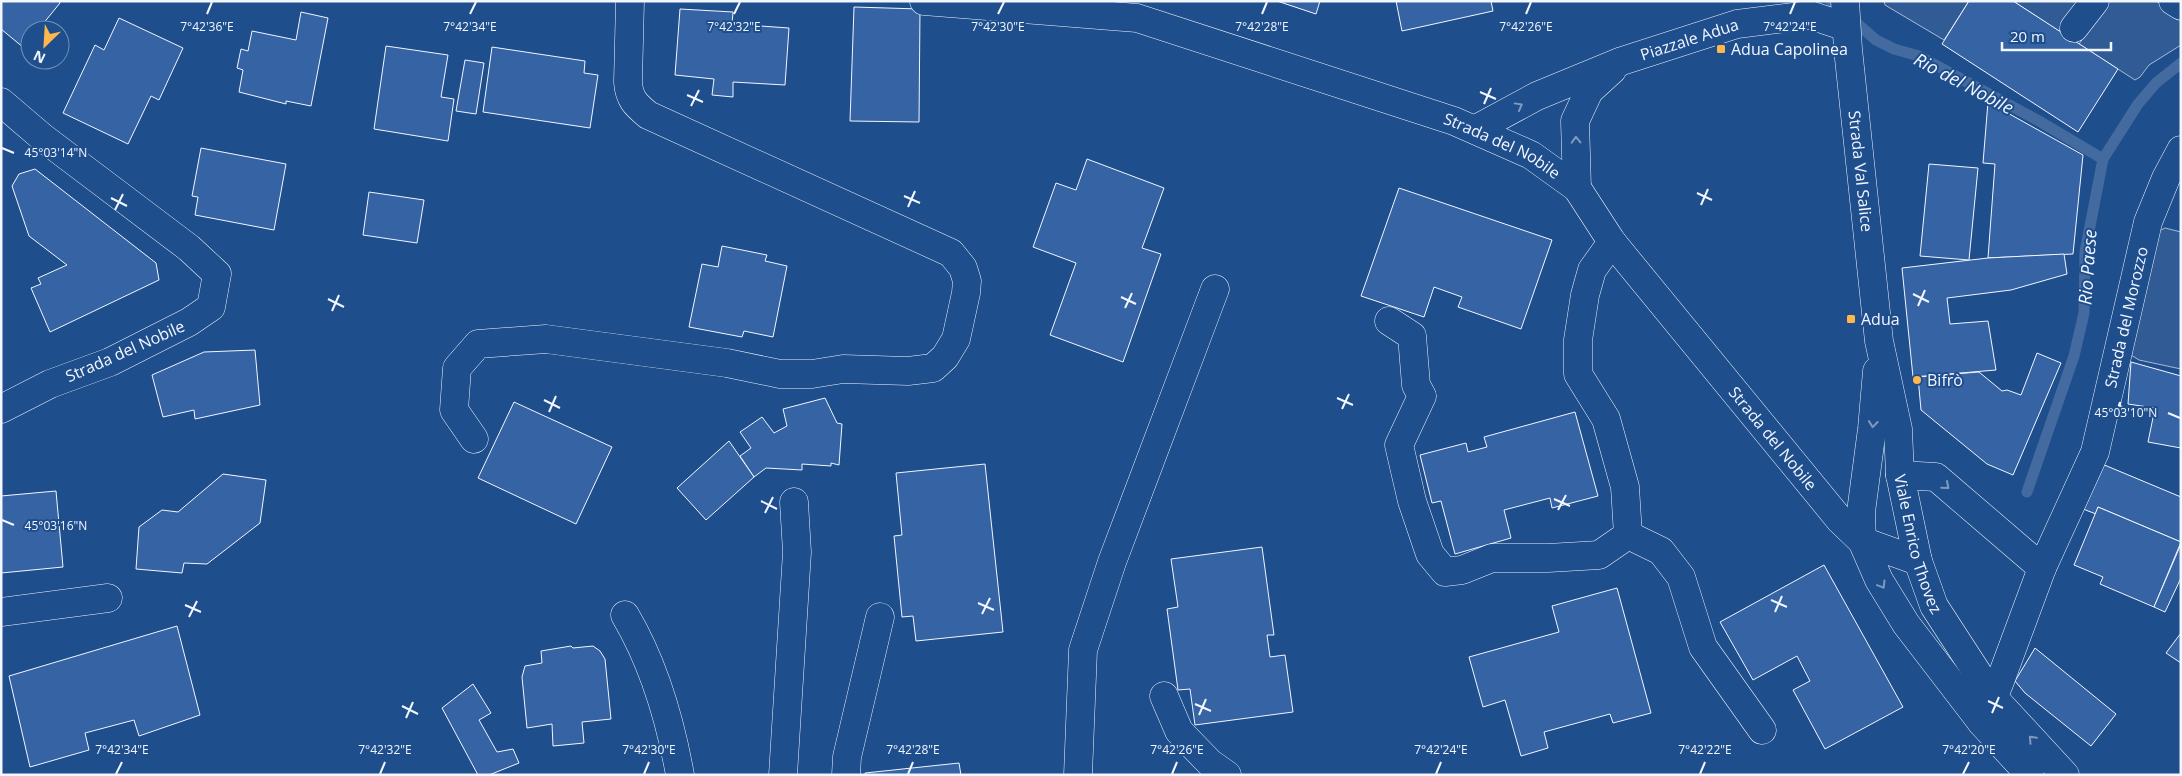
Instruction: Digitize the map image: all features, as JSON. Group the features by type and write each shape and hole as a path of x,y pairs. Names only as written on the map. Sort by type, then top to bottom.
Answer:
{"street":[{"path":"474,439 454,410 456,368 478,344 546,340 727,363 780,374 812,374 843,370 908,372 933,368 945,357 956,339 967,281 963,268 951,253 648,114 635,103 629,94 628,82 627,46 630,1"},
{"name":"Strada del Nobile","path":"926,1 1137,18 1454,120 1532,155 1577,188 1612,242 1840,520 1862,541 1918,561"},
{"path":"2074,28 2095,1"},
{"path":"2173,1 2181,6"},
{"name":"Piazzale Adua","path":"1476,129 1537,96 1622,61 1737,24 1810,15 1846,14"},
{"name":"Strada Val Salice","path":"1846,14 1879,341 1898,429 1900,475"},
{"name":"Piazzale Adua","path":"1577,188 1575,121 1589,91 1622,61"},
{"name":"Strada del Nobile","path":"1,102 42,137 189,248 217,274 211,307 189,322 110,362 50,384 1,409"},
{"name":"Strada del Morozzo","path":"2042,568 2095,452 2148,222 2166,178 2181,150"},
{"path":"1612,242 1592,270 1585,295 1578,340 1578,374 1606,419 1624,487 1628,535"},
{"path":"1078,775 1083,650 1112,562 1215,289"},
{"path":"1389,321 1412,336 1416,385 1422,396 1400,445 1412,501 1430,554 1445,572 1462,570 1492,558 1548,558 1599,555 1628,535"},
{"name":"Strada Val Salice","path":"1862,541 1861,512 1872,429 1879,341"},
{"name":"Viale Enrico Thovez","path":"2042,568 1936,477 1900,475 1918,561 1934,606 1993,697 2065,775"},
{"path":"784,775 797,552 794,502"},
{"path":"1628,535 1661,551 1681,577 1703,647 1762,730"},
{"name":"Viale Enrico Thovez","path":"1862,541 1879,580 1906,624 1982,723 2030,775"},
{"path":"1982,723 2042,568"},
{"path":"1,612 108,598"},
{"path":"625,615 641,642 662,696 680,775"},
{"path":"846,775 847,757 880,617"},
{"path":"1164,696 1179,731 1210,763 1227,775"}],"shaded area":[{"path":"1884,1 1969,1 1944,40 1885,5"},
{"path":"2013,1 2082,1 2059,31"},
{"path":"2109,1 2156,1 2174,12 2181,20 2181,45 2149,65 2140,77 2135,80 2079,44"},
{"path":"2165,228 2181,232 2181,369 2139,360 2131,355 2157,232"}],"building":[{"path":"1,1 59,1 60,3 46,20 20,20 20,45 1,29"},
{"path":"1277,1 1320,1 1316,14"},
{"path":"1396,1 1491,1 1493,11 1402,31"},
{"path":"1969,1 2013,1 2118,69 2078,132 1942,44"},
{"path":"854,7 920,9 919,122 850,121"},
{"path":"680,9 733,12 732,24 789,28 785,85 733,82 733,97 712,95 714,79 675,75"},
{"path":"301,12 328,18 311,106 286,101 286,104 239,92 243,70 237,68 241,49 248,51 252,31 296,40"},
{"path":"119,18 183,48 159,100 151,96 128,144 63,113 95,45 104,50"},
{"path":"386,46 448,55 441,97 454,99 448,141 374,129"},
{"path":"492,47 585,61 584,73 598,75 590,128 483,112"},
{"path":"465,60 484,63 476,114 456,111"},
{"path":"1988,102 2083,155 2073,254 1988,258 1995,164 1983,163"},
{"path":"201,148 286,164 274,230 195,215 198,197 192,196"},
{"path":"1087,159 1164,188 1142,248 1161,254 1123,362 1050,335 1076,263 1033,247 1056,183 1076,190"},
{"path":"1929,164 1978,168 1969,260 1920,256"},
{"path":"35,169 156,263 159,280 50,332 31,288 41,284 38,278 67,265 29,236 12,186 19,174"},
{"path":"1399,188 1552,240 1521,329 1458,307 1462,297 1434,287 1424,317 1361,296"},
{"path":"369,192 424,200 417,243 363,235"},
{"path":"722,246 767,255 765,261 787,266 773,337 744,331 742,337 689,327 702,264 718,267"},
{"path":"2064,254 2067,274 2011,290 1947,298 1950,324 1988,321 1996,370 1913,377 1902,268 1988,258"},
{"path":"255,350 260,405 195,419 194,410 163,417 152,375 204,352"},
{"path":"2037,353 2061,363 2013,475 1987,464 1921,410 1918,377 1979,372 2002,391 2007,390 2021,395"},
{"path":"2131,362 2181,376 2181,448 2148,442 2155,408 2128,404"},
{"path":"825,398 837,423 842,424 839,465 831,463 831,466 802,464 802,470 766,468 754,477 740,456 751,448 740,432 762,417 774,433 787,426 783,409"},
{"path":"514,402 612,447 576,524 478,478"},
{"path":"1575,412 1598,496 1552,508 1550,498 1504,510 1511,538 1455,554 1441,501 1432,503 1420,455 1466,443 1468,452 1487,447 1484,437"},
{"path":"729,441 754,477 706,520 677,488"},
{"path":"985,464 1003,632 916,641 913,616 902,617 894,536 902,535 896,473"},
{"path":"2102,464 2181,497 2181,542 2098,507 2096,514 2083,509"},
{"path":"223,474 266,480 260,523 207,564 184,563 182,573 136,569 139,527 162,510 178,512"},
{"path":"56,491 63,567 1,573 1,496"},
{"path":"2098,507 2181,542 2154,607 2100,584 2103,577 2074,565"},
{"path":"2181,544 2181,578 2165,612 2154,607"},
{"path":"1262,547 1274,635 1267,635 1270,657 1285,655 1293,712 1195,725 1190,689 1178,690 1167,609 1178,607 1171,559"},
{"path":"1824,565 1903,707 1825,749 1793,690 1810,681 1797,656 1753,680 1720,622"},
{"path":"1617,588 1651,713 1613,723 1610,714 1544,732 1548,748 1521,756 1505,700 1483,707 1469,657 1559,632 1552,606"},
{"path":"177,626 200,715 139,736 134,720 85,733 89,750 30,767 9,676"},
{"path":"2181,633 2181,663 2166,653"},
{"path":"571,646 573,648 593,646 600,651 605,659 611,719 582,722 584,743 553,746 552,724 527,728 522,677 525,666 542,663 541,651"},
{"path":"2035,648 2116,714 2091,746 2025,693 2015,681"},
{"path":"473,684 491,713 479,720 497,752 513,749 519,763 489,775 478,775 442,708"},
{"path":"959,763 961,775 865,775 865,773"}],"waterway":[{"name":"Rio del Nobile","path":"1831,1 1876,40 1894,49 1919,56 2039,121 2103,159"},
{"name":"Rio Paese","path":"2027,492 2074,356 2084,313 2085,252 2103,159 2138,104 2156,83 2181,63"}],"wall":[{"path":"2120,403 2119,406 2137,413"}],"place":[{"name":"Adua Capolinea","path":"1721,49"},
{"name":"Adua","path":"1851,319"},
{"name":"Bifrò","path":"1917,380"}]}
